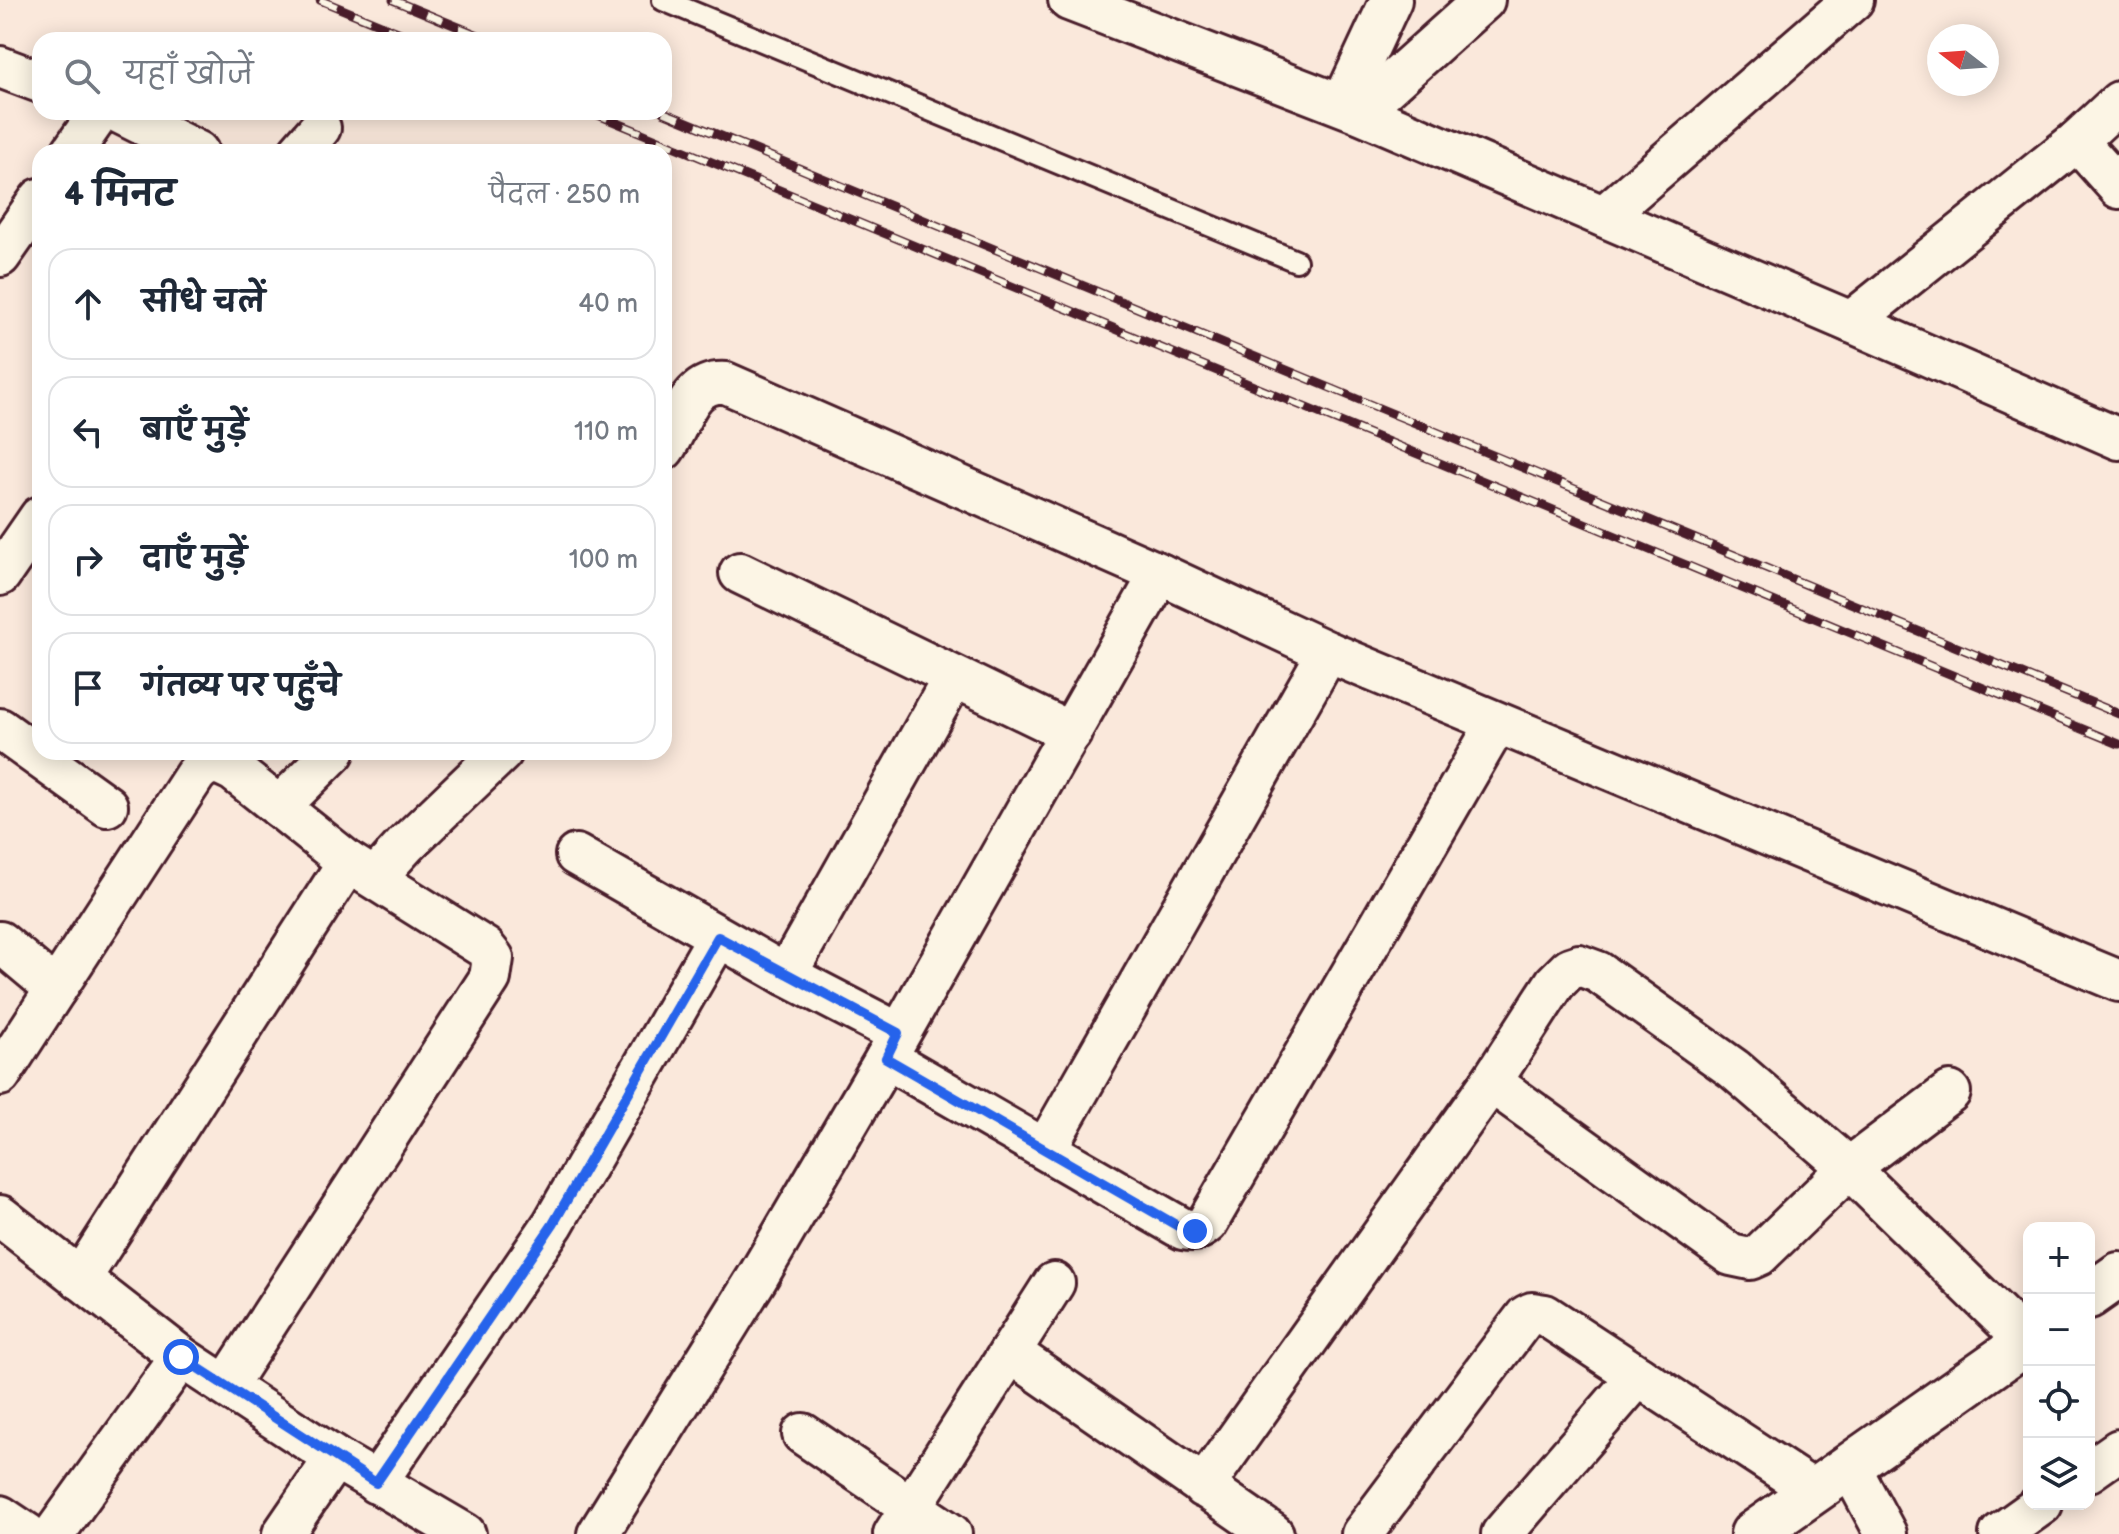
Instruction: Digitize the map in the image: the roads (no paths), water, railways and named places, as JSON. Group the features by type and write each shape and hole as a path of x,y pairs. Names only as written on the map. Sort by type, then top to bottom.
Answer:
{"street":[{"path":"1069,0 1152,14 1351,109 2119,439"},
{"path":"1351,109 1391,0"},
{"path":"1351,109 1484,0"},
{"path":"1604,216 1853,0"},
{"path":"0,67 32,79"},
{"path":"1851,322 2077,141 2119,102"},
{"path":"78,144 94,120"},
{"path":"134,120 182,144"},
{"path":"2077,141 2119,188"},
{"path":"0,256 32,210"},
{"path":"672,434 691,397 709,383 726,383 1160,574 1328,652 2119,981"},
{"path":"0,575 32,529"},
{"path":"740,573 1071,733"},
{"path":"598,1534 757,1278 1160,574"},
{"path":"1046,1148 1328,652"},
{"path":"786,975 954,677"},
{"path":"576,855 786,975 1046,1148 1183,1229 1195,1231 1207,1223 1497,723"},
{"path":"55,760 107,806"},
{"path":"279,807 326,760"},
{"path":"80,1279 362,870 406,844 494,760"},
{"path":"0,1075 201,768 214,762 234,771 362,870 485,948 493,958 494,966 482,991 226,1386"},
{"path":"376,1483 553,1224 718,937"},
{"path":"0,942 56,989"},
{"path":"1203,1487 1491,1082 1555,983 1570,968 1579,965 1598,972 1734,1069 1849,1168 2023,1336"},
{"path":"1491,1082 1739,1259 1759,1255 1849,1168 1950,1092"},
{"path":"0,1216 181,1357 335,1458 465,1534"},
{"path":"2092,1294 2119,1275"},
{"path":"903,1521 1054,1283"},
{"path":"1362,1534 1526,1316 1532,1313 1545,1315 1814,1491"},
{"path":"1753,1534 2023,1344"},
{"path":"1010,1352 1273,1534"},
{"path":"54,1534 181,1357"},
{"path":"1502,1534 1638,1376"},
{"path":"803,1434 903,1521 951,1534"},
{"path":"2095,1467 2119,1450"},
{"path":"283,1534 335,1458"},
{"path":"1849,1465 1886,1534"},
{"path":"2000,1534 2034,1510"},
{"path":"0,1516 27,1534"}],"lane":[{"path":"663,0 1296,261"}],"railway":[{"path":"320,0 398,32"},
{"path":"393,0 471,32"},
{"path":"672,116 2119,714"},
{"path":"610,120 668,144"},
{"path":"672,146 2119,744"}]}
